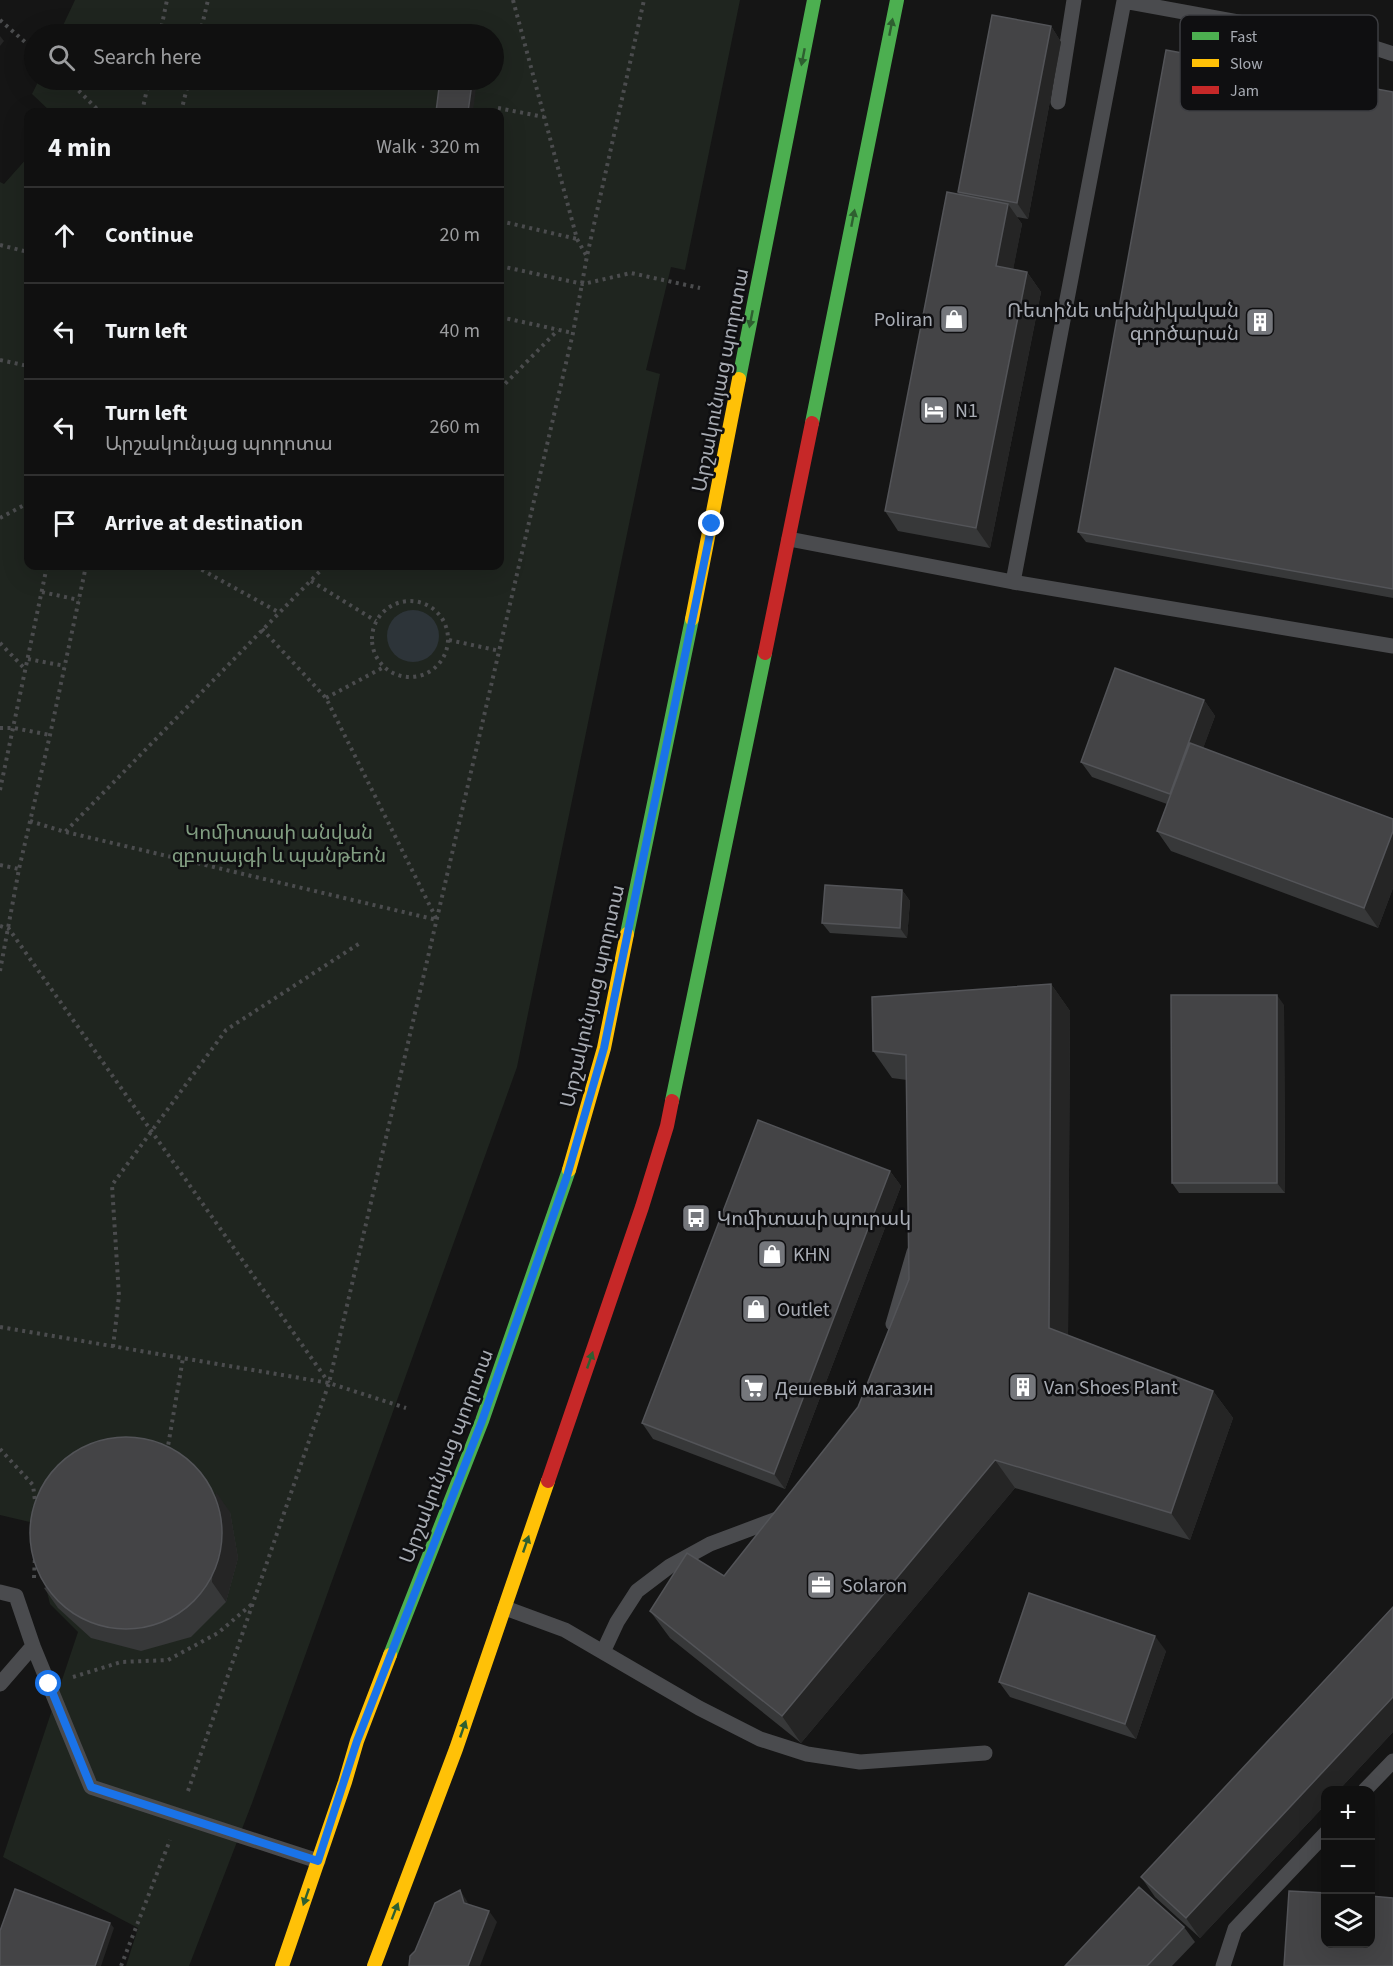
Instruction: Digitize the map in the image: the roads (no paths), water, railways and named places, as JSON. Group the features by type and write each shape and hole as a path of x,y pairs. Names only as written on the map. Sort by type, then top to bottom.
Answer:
{"main road":[{"name":"Արշակունյաց պողոտա","path":"282,1966 363,1724 482,1421 567,1176 604,1048 712,524 814,0"},
{"path":"374,1966 456,1749 642,1207 667,1126 789,539 897,0"}],"lane":[{"path":"1058,102 1074,0"},
{"path":"1013,582 1124,1 1200,15"},
{"path":"1378,49 1393,54"},
{"path":"789,539 1013,582 1393,645"},
{"path":"887,1341 917,1242"},
{"path":"603,1652 617,1622 638,1591 670,1566 710,1544 802,1510"},
{"path":"0,1592 16,1596 33,1646 91,1787 318,1861"},
{"path":"504,1608 565,1630 699,1708 760,1739 807,1754 860,1762 985,1753"},
{"path":"0,1684 33,1646"},
{"path":"1370,1786 1393,1761"},
{"path":"1223,1966 1235,1929 1321,1838"}],"place":[{"name":"Poliran","path":"954,319"},
{"name":"Ռետինե տեխնիկական գործարան","path":"1260,322"},
{"name":"N1","path":"934,410"},
{"name":"Կոմիտասի պուրակ","path":"696,1218"},
{"name":"KHN","path":"772,1254"},
{"name":"Outlet","path":"756,1309"},
{"name":"Van Shoes Plant","path":"1023,1387"},
{"name":"Дешевый магазин","path":"754,1388"},
{"name":"Solaron","path":"821,1585"}],"park label":[{"name":"Կոմիտասի անվան զբոսայգի և պանթեոն","path":"279,844"}]}
